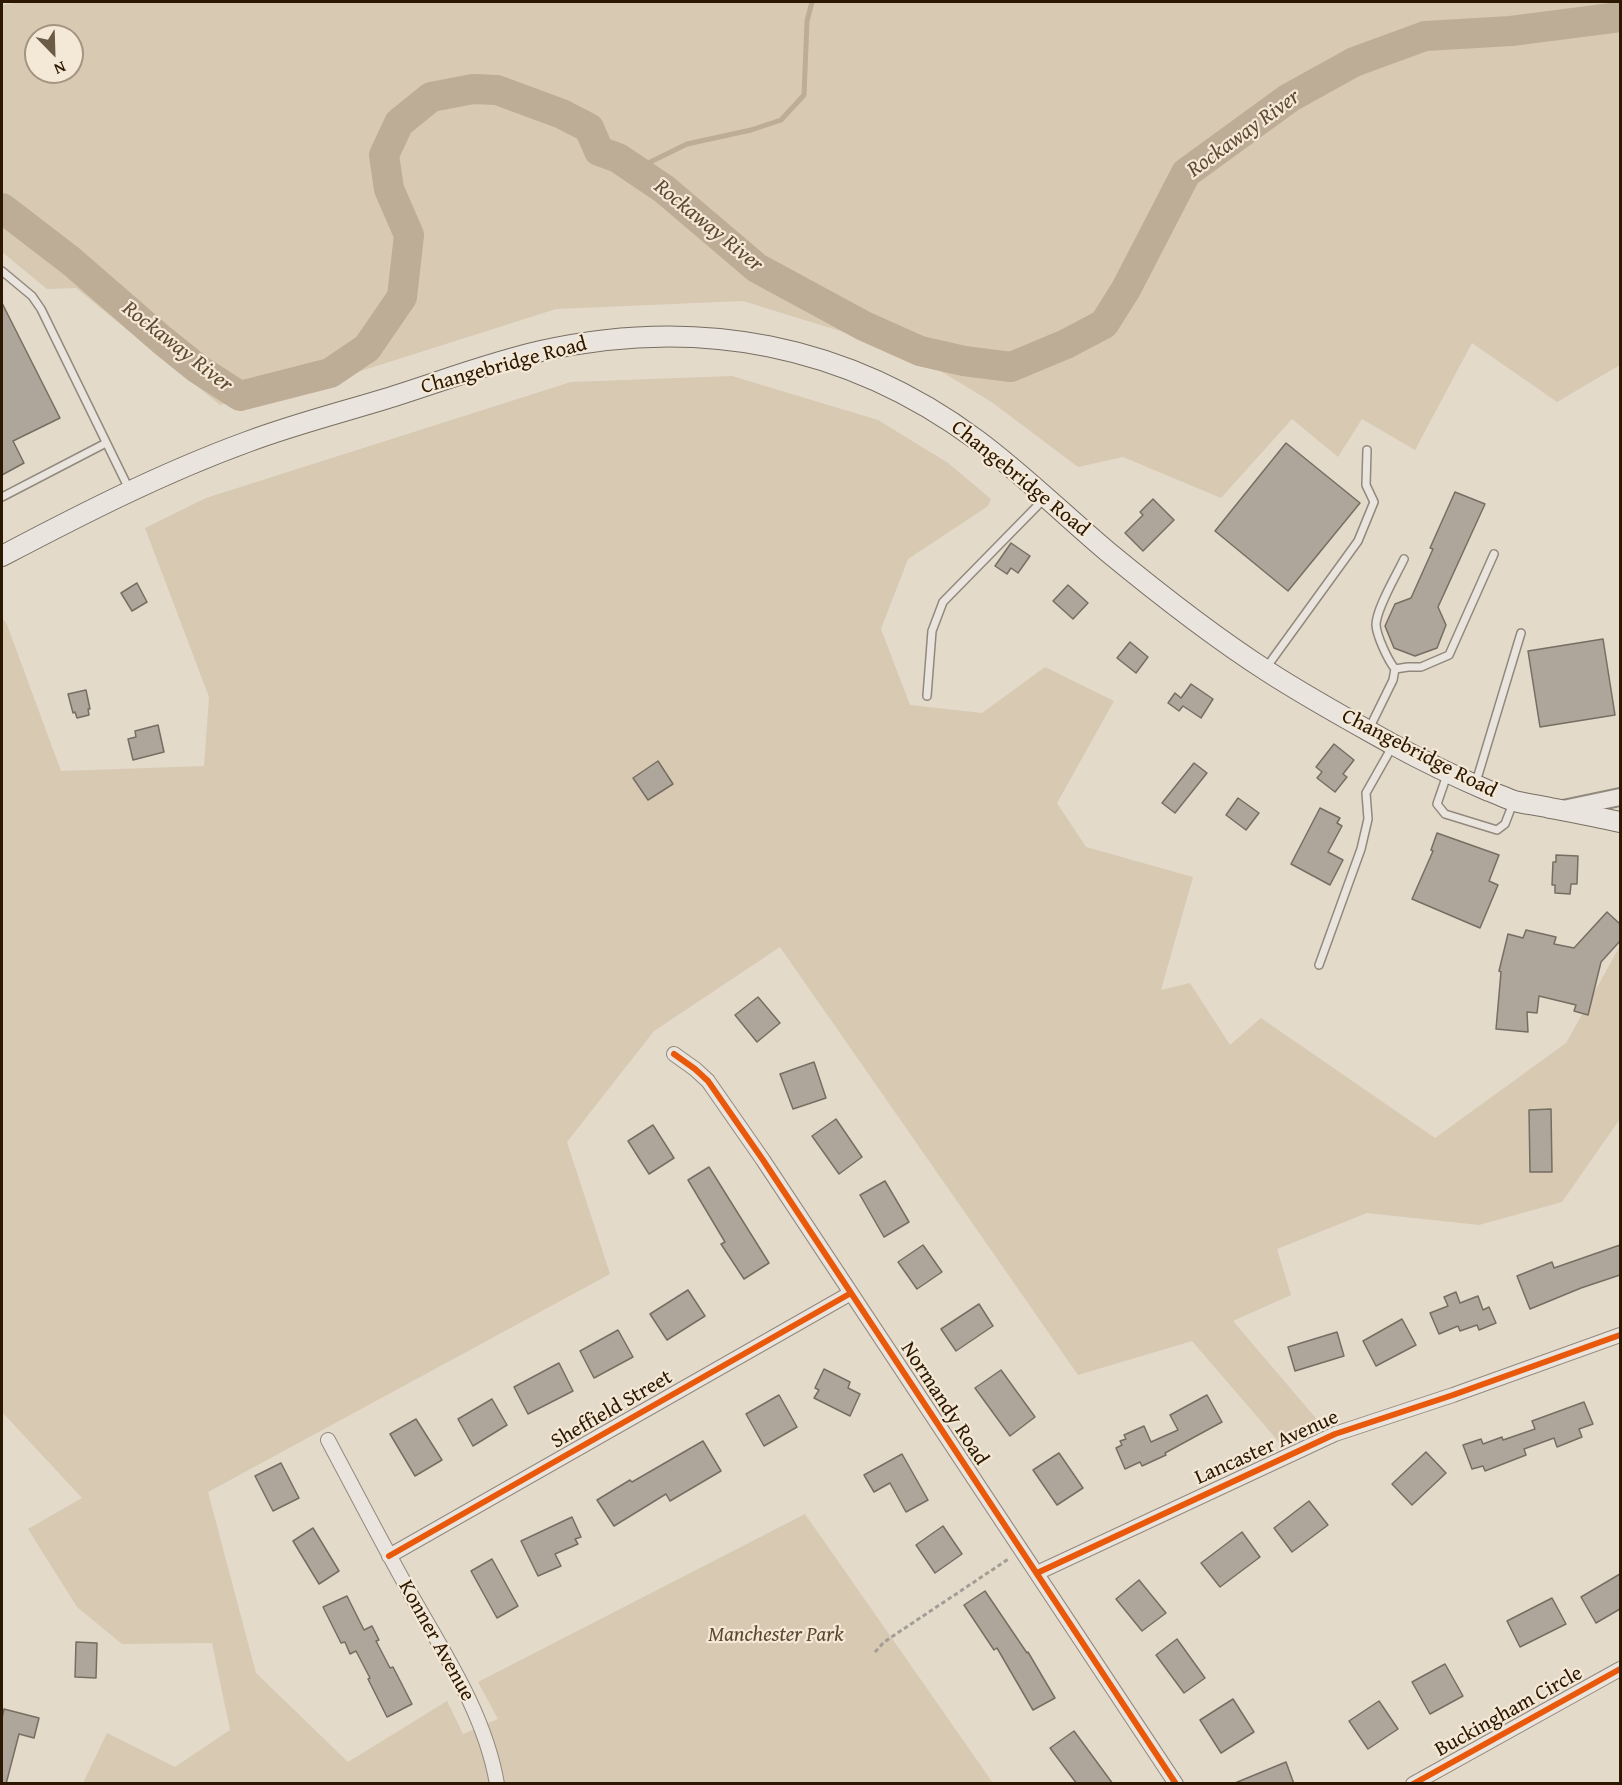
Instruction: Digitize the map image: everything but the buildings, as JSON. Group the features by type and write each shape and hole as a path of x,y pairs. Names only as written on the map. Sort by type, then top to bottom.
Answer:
{"main road":[{"name":"Changebridge Road","path":"2,556 130,491 249,441 497,363 540,351 596,341 690,336 730,339 775,347 871,378 902,392 940,415 994,453 1105,549 1179,609 1265,670 1368,731 1475,785 1514,801 1620,822"}],"street":[{"path":"1560,810 1620,796"},
{"name":"Normandy Road","path":"674,1054 708,1081 1176,1784"},
{"name":"Sheffield Street","path":"389,1556 851,1293"},
{"name":"Lancaster Avenue","path":"1037,1574 1335,1434 1453,1395 1620,1335"},
{"name":"Konner Avenue","path":"328,1440 480,1723 497,1784"},
{"name":"Buckingham Circle","path":"1413,1784 1620,1669"}],"lane":[{"path":"2,271 32,296 41,309 130,491"},
{"path":"2,497 106,443"},
{"path":"1265,670 1358,540 1374,502 1366,485 1367,450"},
{"path":"927,696 933,631 942,602 1045,498"},
{"path":"1395,669 1421,667 1449,655 1494,554"},
{"path":"1368,731 1393,680 1395,669 1387,659 1376,625 1381,607 1404,559"},
{"path":"1475,785 1521,633"},
{"path":"1319,965 1361,849 1368,819 1366,793 1393,744"},
{"path":"1448,772 1437,804 1444,814 1497,830 1505,824 1514,801"}],"path":[{"path":"875,1652 884,1642 1021,1550"}],"green space":[{"path":"20,2 1620,2 1620,365 1557,402 1472,343 1415,450 1362,419 1338,457 1292,419 1221,498 1123,457 1078,467 993,403 911,353 743,301 556,309 238,410 246,399 220,405 76,288 47,289 2,252 2,5"},
{"name":"Manchester Park","path":"732,376 878,420 948,463 991,499 988,506 908,559 881,629 910,705 982,713 1045,667 1114,701 1057,803 1086,847 1193,877 1161,990 1190,983 1230,1045 1261,1018 1435,1138 1566,1043 1620,946 1620,1119 1562,1202 1479,1225 1367,1213 1277,1249 1291,1295 1233,1321 1320,1423 1279,1442 1192,1341 1078,1375 780,947 654,1031 567,1142 610,1274 208,1492 256,1673 348,1762 447,1701 463,1734 498,1719 478,1682 805,1514 993,1783 83,1783 107,1733 175,1767 230,1730 212,1643 122,1644 77,1607 28,1529 82,1498 2,1412 2,619 6,622 61,771 204,766 209,697 145,528 206,498 571,382"}],"waterway":[{"path":"636,169 687,144 751,130 781,120 804,95 807,21 812,2"},
{"name":"Rockaway River","path":"2,208 71,261 198,369 240,396 330,373 367,348 402,297 409,235 389,189 384,155 399,123 431,97 473,89 497,90 562,114 589,128 599,151 618,158 664,189 757,268 864,326 920,351 964,361 1011,367 1066,344 1104,324 1126,289 1186,173 1289,98 1354,62 1425,36 1511,31 1620,17"}],"cycle path":[{"path":"674,1054 708,1081 763,1160 1176,1784"},
{"path":"389,1556 851,1293"},
{"path":"1037,1573 1335,1434 1453,1395 1620,1335"},
{"path":"1413,1784 1620,1669"}]}
